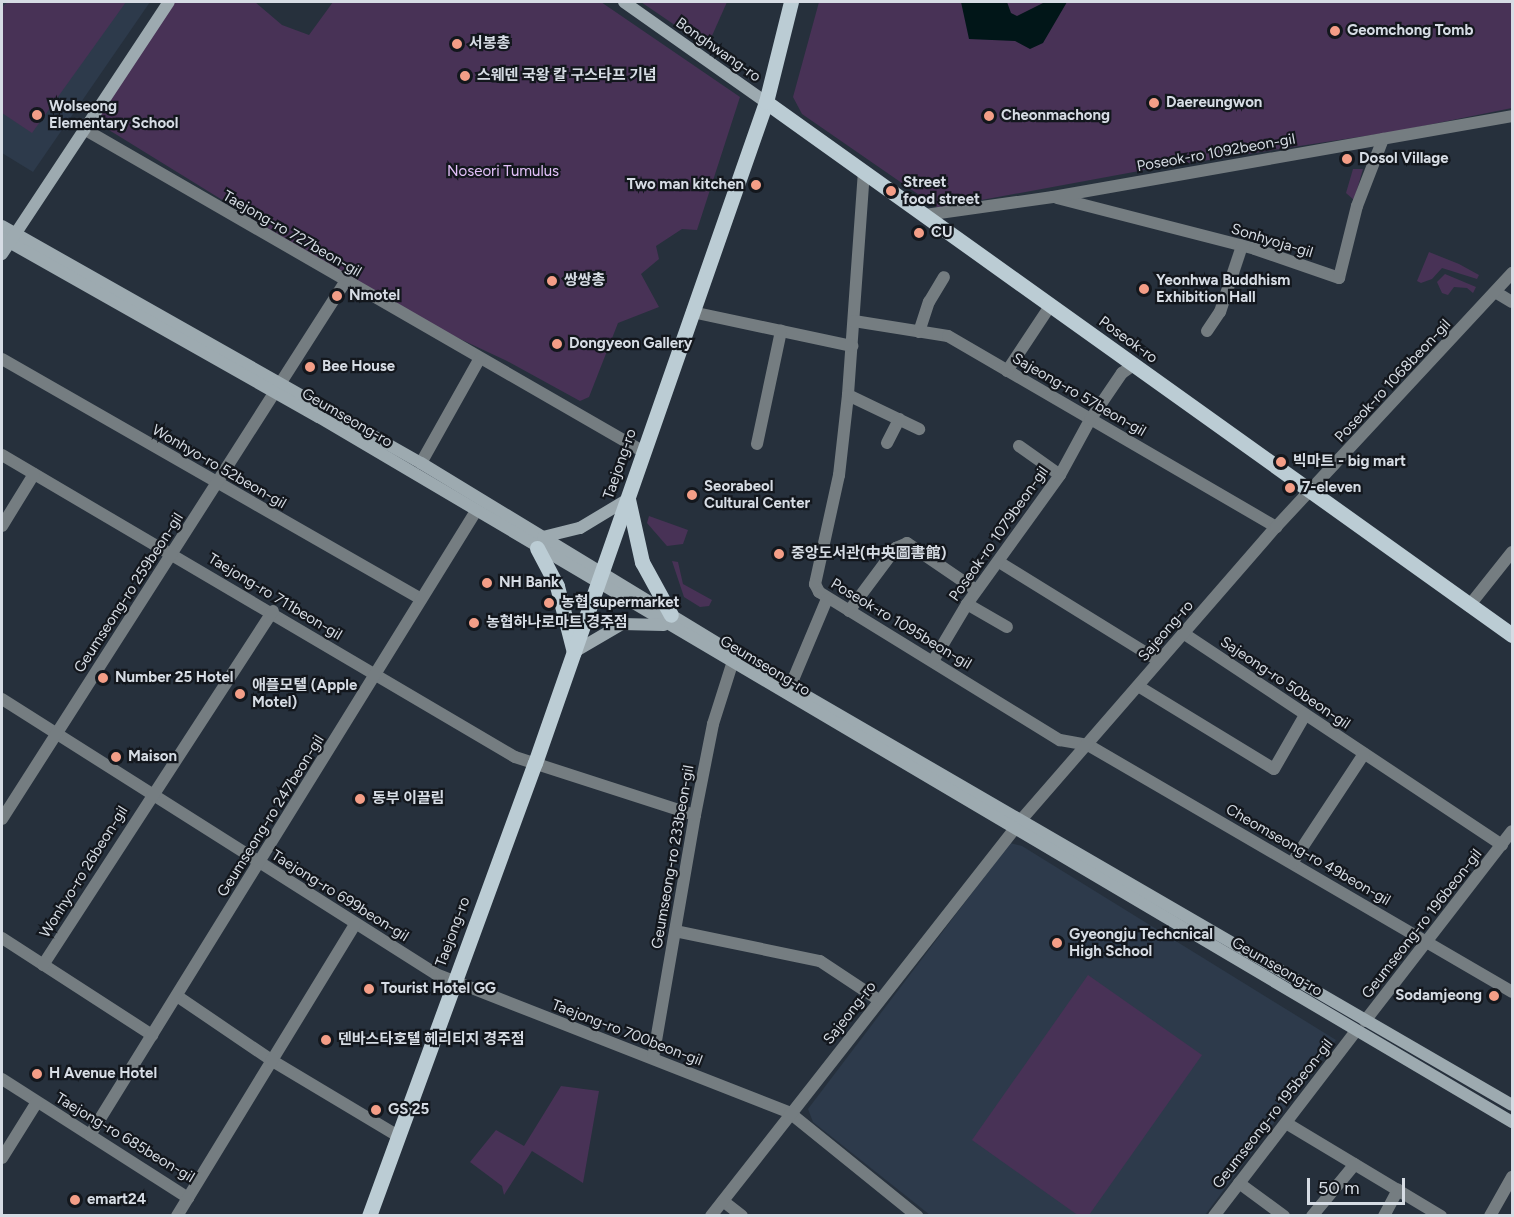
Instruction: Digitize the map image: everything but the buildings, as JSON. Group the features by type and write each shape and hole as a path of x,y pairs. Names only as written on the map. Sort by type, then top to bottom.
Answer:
{"main road":[{"name":"Taejong-ro","path":"369,1215 535,763 628,499 766,102 791,2"},
{"name":"Poseok-ro","path":"766,102 925,214 1132,366 1311,490 1512,635"},
{"path":"628,499 642,562 668,620"},
{"path":"540,542 557,586 574,652"}],"street":[{"path":"2,254 9,238 169,2"},
{"name":"Bonghwang-ro","path":"624,2 766,102"},
{"name":"Poseok-ro 1092beon-gil","path":"925,214 1053,197 1512,116"},
{"name":"Taejong-ro 727beon-gil","path":"84,129 345,282 644,452"},
{"name":"Sonhyoja-gil","path":"1053,197 1242,246 1339,278 1357,206 1383,139"},
{"name":"Poseok-ro 1095beon-gil","path":"864,171 848,395 839,475 815,584 827,600 933,661 1060,740 1088,745"},
{"name":"Geumseong-ro","path":"2,226 9,238 277,387 421,463 600,579 706,642 790,687 1356,1031 1512,1122"},
{"path":"1207,331 1220,312 1242,246"},
{"name":"Poseok-ro 1068beon-gil","path":"1311,490 1497,293 1512,273"},
{"path":"919,332 929,302 944,277"},
{"path":"277,387 345,282"},
{"path":"1497,293 1512,302"},
{"path":"1007,371 1050,306"},
{"path":"692,312 852,346"},
{"name":"Sajeong-ro 57beon-gil","path":"854,321 948,336 1276,527"},
{"path":"757,444 781,331"},
{"path":"421,463 480,358"},
{"name":"Wonhyo-ro 52beon-gil","path":"2,359 422,600"},
{"name":"Poseok-ro 1079beon-gil","path":"933,661 976,590 999,562 1060,475 1090,420 1122,373 1132,366"},
{"name":"Geumseong-ro","path":"277,387 476,512 540,542"},
{"name":"Geumseong-ro 259beon-gil","path":"2,819 277,387"},
{"path":"848,395 919,429"},
{"path":"887,443 899,419"},
{"path":"1019,446 1060,475"},
{"name":"Taejong-ro 711beon-gil","path":"2,455 273,611 515,757 535,763"},
{"path":"2,526 34,474"},
{"name":"Sajeong-ro","path":"711,1215 1018,825 1183,633 1311,490"},
{"path":"540,542 580,528 628,499"},
{"name":"Geumseong-ro 247beon-gil","path":"90,1136 476,512"},
{"path":"849,611 896,548 907,543 976,590"},
{"path":"1469,606 1512,552"},
{"path":"999,562 1159,661"},
{"path":"790,687 827,600"},
{"path":"967,604 1007,627"},
{"path":"151,796 273,611"},
{"path":"574,652 622,624 668,620"},
{"name":"Sajeong-ro 50beon-gil","path":"1183,633 1367,755"},
{"name":"Geumseong-ro","path":"706,642 732,664 1512,1105"},
{"name":"Geumseong-ro 233beon-gil","path":"653,1058 694,815 713,724 732,664"},
{"path":"1138,686 1274,769 1305,714"},
{"name":"Taejong-ro 699beon-gil","path":"2,699 258,864 355,924 454,981"},
{"name":"Cheomseong-ro 49beon-gil","path":"1088,745 1512,992"},
{"path":"1292,863 1367,755"},
{"name":"Geumseong-ro 196beon-gil","path":"1367,755 1502,845"},
{"path":"535,763 694,815"},
{"name":"Wonhyo-ro 26beon-gil","path":"43,965 151,796"},
{"name":"Geumseong-ro 196beon-gil","path":"1365,1021 1512,831"},
{"path":"271,1060 355,924"},
{"path":"675,931 820,961 879,1000"},
{"path":"2,938 152,1035"},
{"name":"Taejong-ro 700beon-gil","path":"454,981 790,1113 916,1215"},
{"path":"177,996 271,1060 398,1136"},
{"name":"Geumseong-ro 195beon-gil","path":"1214,1215 1356,1031"},
{"name":"Taejong-ro 685beon-gil","path":"2,1079 188,1198 271,1060"},
{"path":"2,1158 37,1102"},
{"path":"1286,1123 1441,1215"},
{"path":"1312,1215 1355,1164"},
{"path":"1490,1215 1512,1177"},
{"path":"1239,1183 1284,1215"},
{"path":"1384,1215 1398,1190"},
{"path":"177,1215 188,1198"},
{"path":"723,1201 742,1215"}],"shaded area":[{"name":"Wolseong Elementary School","path":"2,2 150,2 33,172 2,153"},
{"path":"961,2 1007,2 1011,13 1017,16 1045,2 1067,2 1043,43 1030,49 1015,41 969,39"},
{"name":"Gyeongju Techcnical High School","path":"1010,843 1022,846 1336,1040 1205,1215 930,1215 813,1122 808,1109"}],"green space":[{"name":"Wolseong Elementary School","path":"8,2 126,2 32,133 2,113 2,7"},
{"name":"Noseori Tumulus","path":"174,2 255,2 282,25 309,35 333,2 601,2 740,97 697,230 682,229 656,246 659,259 641,274 659,307 618,323 589,397 580,401 507,361 409,315 96,122"},
{"path":"641,2 727,2 707,47"},
{"name":"Daereungwon","path":"819,2 1512,2 1512,108 1398,131 1150,169 938,208 802,114 793,97"},
{"path":"1353,169 1363,169 1354,200 1346,193"},
{"path":"1429,252 1479,275 1477,279 1442,268 1432,279 1421,283 1417,281"},
{"path":"1445,274 1476,287 1473,293 1467,288 1454,287 1448,295 1442,293 1437,282"},
{"path":"649,516 688,530 683,544 667,546 647,523"},
{"path":"672,561 678,562 683,584 712,600 709,606 700,607 684,597"},
{"path":"1088,975 1202,1055 1089,1215 1079,1216 972,1140"},
{"path":"561,1086 599,1091 583,1183 532,1151 504,1195 502,1186 470,1162 496,1130 524,1146"}],"place":[{"name":"Geomchong Tomb","path":"1335,31"},
{"name":"서봉총","path":"457,44"},
{"name":"스웨덴 국왕 칼 구스타프 기념","path":"465,76"},
{"name":"Daereungwon","path":"1154,103"},
{"name":"Wolseong Elementary School","path":"37,115"},
{"name":"Cheonmachong","path":"989,116"},
{"name":"Dosol Village","path":"1347,159"},
{"name":"Two man kitchen","path":"756,185"},
{"name":"Street food street","path":"891,191"},
{"name":"CU","path":"919,233"},
{"name":"쌍쌍총","path":"552,281"},
{"name":"Yeonhwa Buddhism Exhibition Hall","path":"1144,289"},
{"name":"Nmotel","path":"337,296"},
{"name":"Dongyeon Gallery","path":"557,344"},
{"name":"Bee House","path":"310,367"},
{"name":"빅마트 - big mart","path":"1281,462"},
{"name":"7-eleven","path":"1290,488"},
{"name":"Seorabeol Cultural Center","path":"692,495"},
{"name":"중앙도서관(中央圖書館)","path":"779,554"},
{"name":"NH Bank","path":"487,583"},
{"name":"농협 supermarket","path":"549,603"},
{"name":"농협하나로마트 경주점","path":"474,623"},
{"name":"Number 25 Hotel","path":"103,678"},
{"name":"애플모텔 (Apple Motel)","path":"240,694"},
{"name":"Maison","path":"116,757"},
{"name":"동부 이끌림","path":"360,799"},
{"name":"Gyeongju Techcnical High School","path":"1057,943"},
{"name":"Tourist Hotel GG","path":"369,989"},
{"name":"Sodamjeong","path":"1494,996"},
{"name":"덴바스타호텔 헤리티지 경주점","path":"326,1040"},
{"name":"H Avenue Hotel","path":"37,1074"},
{"name":"GS 25","path":"376,1110"},
{"name":"emart24","path":"75,1200"}]}
